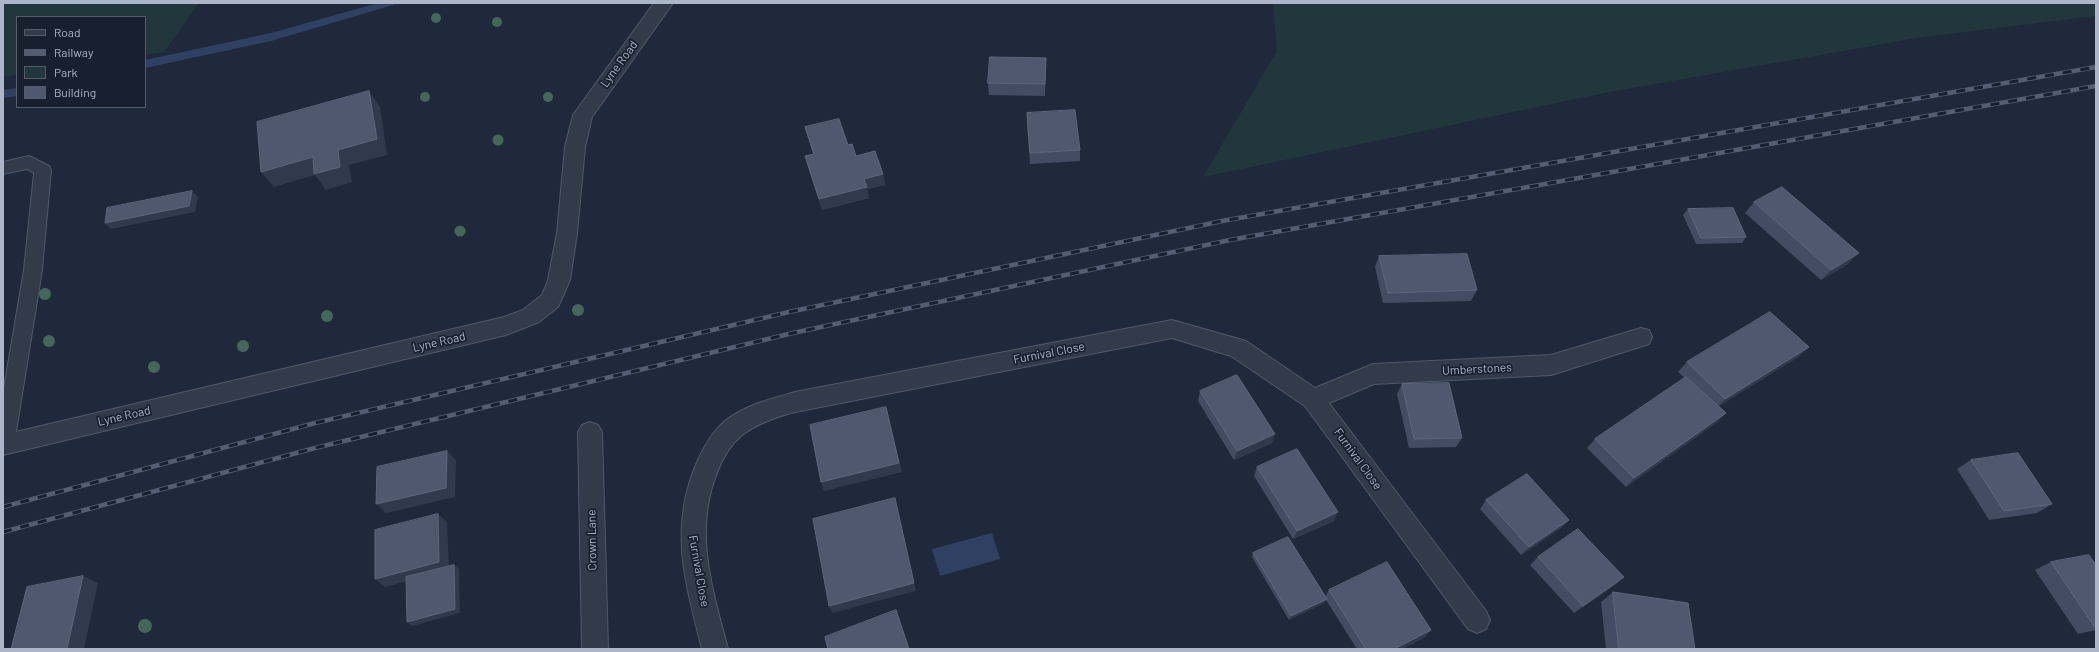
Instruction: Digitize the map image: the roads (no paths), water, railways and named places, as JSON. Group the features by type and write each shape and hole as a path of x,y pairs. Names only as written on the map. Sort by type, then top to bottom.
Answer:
{"street":[{"name":"Lyne Road","path":"4,444 506,326 531,316 550,301 559,280 567,233 575,147 583,115 664,3"},
{"name":"Furnival Close","path":"715,649 698,578 691,531 697,494 705,471 716,449 734,428 762,412 795,402 1172,329 1238,348 1313,399 1477,620"},
{"name":"Umberstones","path":"1313,399 1373,374 1551,365 1641,337"},
{"name":"Crown Lane","path":"590,432 595,649"}],"lane":[{"path":"3,168 29,162 43,170 33,270 4,444"}],"water":[{"path":"992,533 1000,559 940,576 932,549"}],"waterway":[{"path":"146,64 271,37 390,3"},
{"path":"3,94 16,92"}],"railway":[{"path":"3,507 315,423 789,312 1222,221 2096,67"},
{"path":"3,532 315,448 793,333 1230,240 2096,86"}]}
